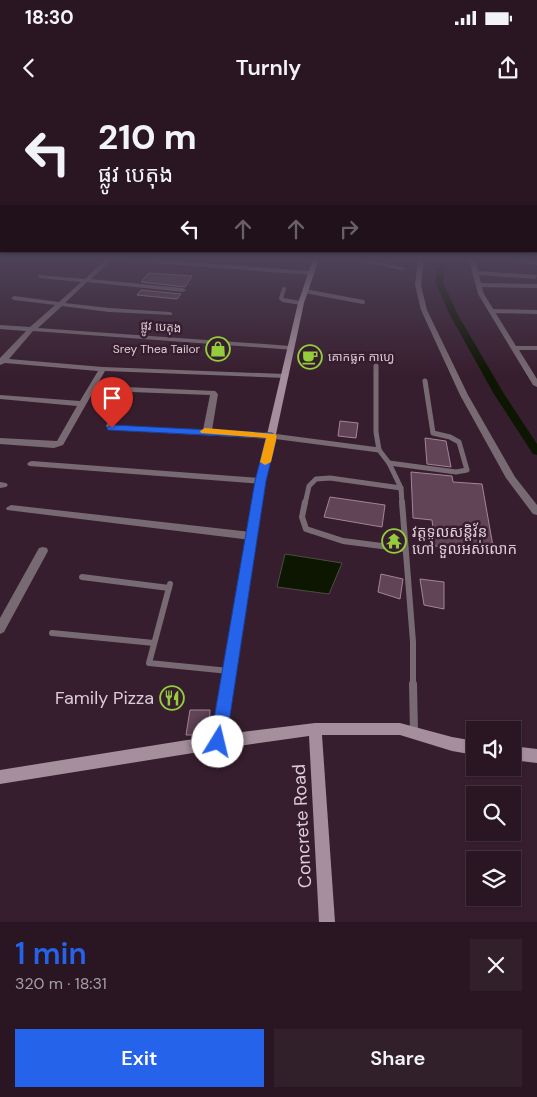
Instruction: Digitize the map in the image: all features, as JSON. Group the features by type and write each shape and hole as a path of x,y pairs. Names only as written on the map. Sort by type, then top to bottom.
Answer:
{"street":[{"path":"1,362 30,330 68,297"},
{"path":"218,742 261,481 303,297"},
{"path":"419,297 464,395 511,478 537,512"},
{"path":"483,297 537,385"},
{"path":"14,298 170,314"},
{"name":"ផ្លូវ បេតុង","path":"0,328 291,348"},
{"path":"514,348 537,348"},
{"path":"1,362 285,376"},
{"path":"0,441 57,444 83,404 103,368"},
{"path":"207,432 214,393 130,388 127,390 110,427 272,436"},
{"path":"0,397 83,404"},
{"path":"32,464 261,481"},
{"path":"11,508 252,536"},
{"path":"0,628 43,551"},
{"path":"0,777 218,742 315,729 400,729 466,746"},
{"name":"Concrete Road","path":"315,729 327,922"},
{"path":"521,755 537,756"}],"lane":[{"path":"281,297 283,300 301,302"},
{"path":"339,297 363,302"},
{"path":"491,311 537,312"},
{"path":"376,366 376,432 380,450 389,463 401,488 413,642 414,732"},
{"path":"389,463 456,472 466,470 459,442 450,437 433,433 425,381"},
{"path":"272,436 380,450"},
{"path":"401,488 330,478 316,479 309,486 302,517 306,529 326,538 341,542 405,549"},
{"path":"82,577 170,586 149,663 229,671"},
{"path":"52,633 154,643"}],"shaded area":[{"path":"285,554 342,563 329,594 277,587"}],"building":[{"path":"340,421 358,423 356,438 338,436"},
{"path":"425,438 446,441 451,467 427,464"},
{"path":"411,472 452,476 453,482 482,484 494,552 435,546 432,520 413,518"},
{"path":"330,497 385,505 382,527 324,517"},
{"path":"381,574 403,579 400,599 378,592"},
{"path":"420,579 444,582 444,609 424,605"},
{"path":"190,710 210,710 209,728 201,735 186,735"}],"waterway":[{"path":"446,297 499,394 537,452"}],"slow traffic":[{"path":"205,431 272,436 265,462"}],"place":[{"name":"Srey Thea Tailor","path":"218,349"},
{"name":"គោកធ្លក កាហ្វេ","path":"310,357"},
{"name":"វត្តទូលសន្តិវ័ន ហៅ ទួលអស់លោក","path":"394,541"},
{"name":"Family Pizza","path":"172,698"}],"route":[{"path":"112,428 272,436 261,481 218,742"}]}
